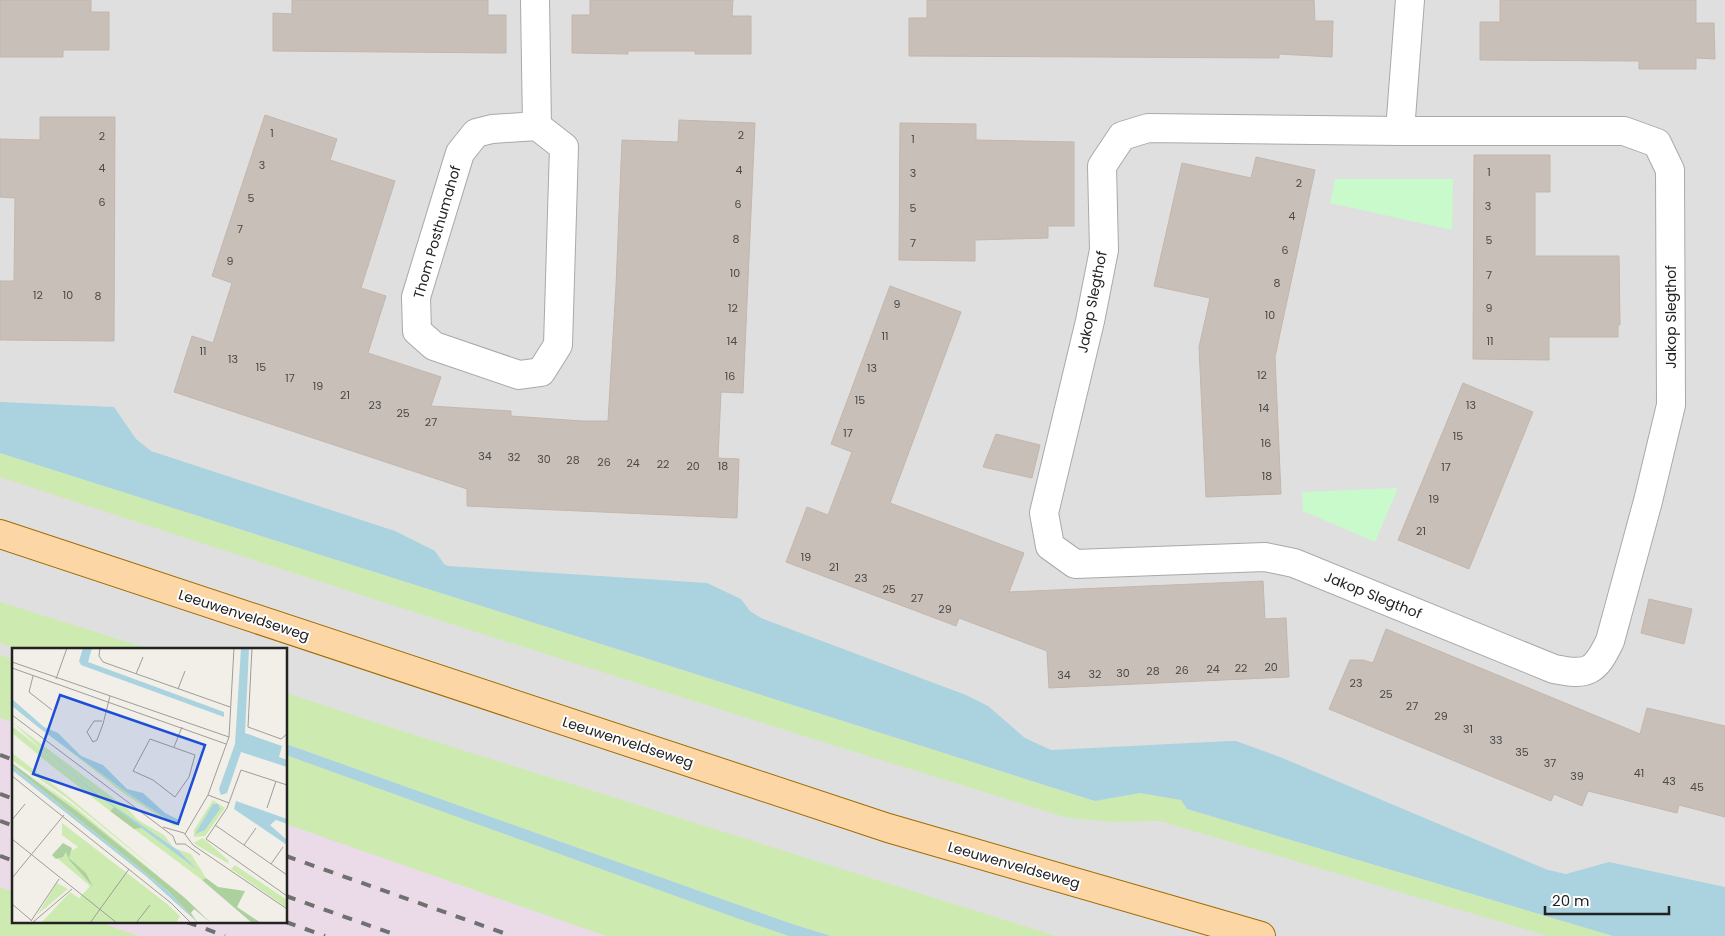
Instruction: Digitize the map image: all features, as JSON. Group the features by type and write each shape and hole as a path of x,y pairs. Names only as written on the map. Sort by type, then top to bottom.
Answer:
{"main road":[{"name":"Leeuwenveldseweg","path":"0,534 888,828 1261,936"}],"street":[{"path":"536,0 537,126"},
{"path":"1400,131 1410,0"},
{"name":"Thom Posthumahof","path":"537,126 564,147 558,345 541,372 519,375 434,346 418,331 416,297 460,153 476,133 492,129 537,126"},
{"name":"Jakop Slegthof","path":"1148,128 1400,131 1624,131 1657,143 1670,170 1671,405 1648,501 1610,641 1602,658 1592,668 1574,673 1554,669 1294,563 1265,556 1075,564 1050,546 1044,513 1090,321 1104,250 1102,166 1122,136 1148,128"}],"shaded area":[{"path":"0,0 1725,0 1725,936 0,936"},
{"path":"0,718 12,721 12,891 0,887"},
{"path":"288,825 606,936 138,936 105,924 288,924"}],"green space":[{"path":"1335,179 1453,179 1452,230 1330,203"},
{"path":"0,453 1095,801 1140,793 1182,800 1187,809 1613,936 1548,936 1160,821 1113,822 1068,818 533,650 0,477"},
{"path":"1398,488 1375,542 1303,511 1302,492"},
{"path":"0,602 147,648 14,648 0,643"},
{"path":"0,655 12,659 12,721 0,718"},
{"path":"288,694 1056,936 831,936 792,924 288,745"},
{"path":"288,756 789,936 606,936 288,825"},
{"path":"0,887 12,891 12,924 105,924 138,936 0,936"}],"water":[{"path":"0,402 114,407 136,439 151,451 395,531 435,551 444,564 448,566 707,583 741,599 750,611 761,618 966,695 988,706 1025,738 1051,750 1236,741 1280,757 1548,870 1566,874 1609,862 1725,887 1725,936 1613,936 1187,809 1181,800 1140,793 1095,801 0,453"},
{"path":"288,745 792,924 831,936 789,936 288,756"}],"building":[{"path":"0,0 91,0 91,12 109,12 109,50 63,50 63,57 0,57"},
{"path":"292,0 488,0 488,15 506,15 506,53 273,51 273,13 292,14"},
{"path":"590,0 733,0 732,16 751,16 751,54 695,54 695,51 628,51 628,54 572,53 572,15 590,15"},
{"path":"927,0 1314,0 1315,21 1333,21 1332,57 1279,54 1279,58 909,56 909,18 927,18"},
{"path":"1500,0 1696,0 1696,23 1714,23 1715,59 1696,58 1696,69 1639,69 1639,61 1480,60 1480,22 1500,22"},
{"path":"265,115 337,139 330,160 395,181 361,288 386,296 368,353 441,377 431,406 511,411 511,416 582,421 608,421 622,140 678,142 679,120 755,123 743,393 721,392 718,458 739,459 737,518 467,506 467,489 174,392 192,336 213,343 232,283 212,276"},
{"path":"40,117 115,117 114,341 0,340 0,281 14,281 15,198 0,197 0,139 40,140"},
{"path":"900,123 976,124 976,140 1074,142 1074,226 1048,226 1048,238 975,240 975,261 899,260"},
{"path":"1474,155 1550,155 1550,192 1535,192 1535,256 1619,256 1620,325 1618,325 1618,337 1549,337 1549,360 1473,359"},
{"path":"1256,157 1315,170 1275,357 1281,494 1206,497 1199,347 1210,298 1154,286 1182,163 1251,178"},
{"path":"890,286 961,312 890,503 1024,553 1009,592 1263,581 1265,619 1286,618 1289,677 1049,688 1047,651 959,618 956,626 786,562 807,507 828,515 852,452 831,444"},
{"path":"1463,383 1533,412 1469,569 1398,540"},
{"path":"996,434 1040,445 1032,478 983,467"},
{"path":"1649,599 1692,609 1684,644 1641,633"},
{"path":"1386,629 1640,734 1647,708 1725,726 1725,817 1679,805 1677,813 1588,791 1582,806 1554,794 1551,801 1329,709 1350,660 1363,660 1373,663"}],"railway":[{"path":"0,755 12,759"},
{"path":"0,794 12,798"},
{"path":"0,821 12,825"},
{"path":"0,856 12,860"},
{"path":"288,857 512,936"},
{"path":"288,897 399,936"},
{"path":"288,923 325,936"},
{"path":"192,924 225,936"}]}
